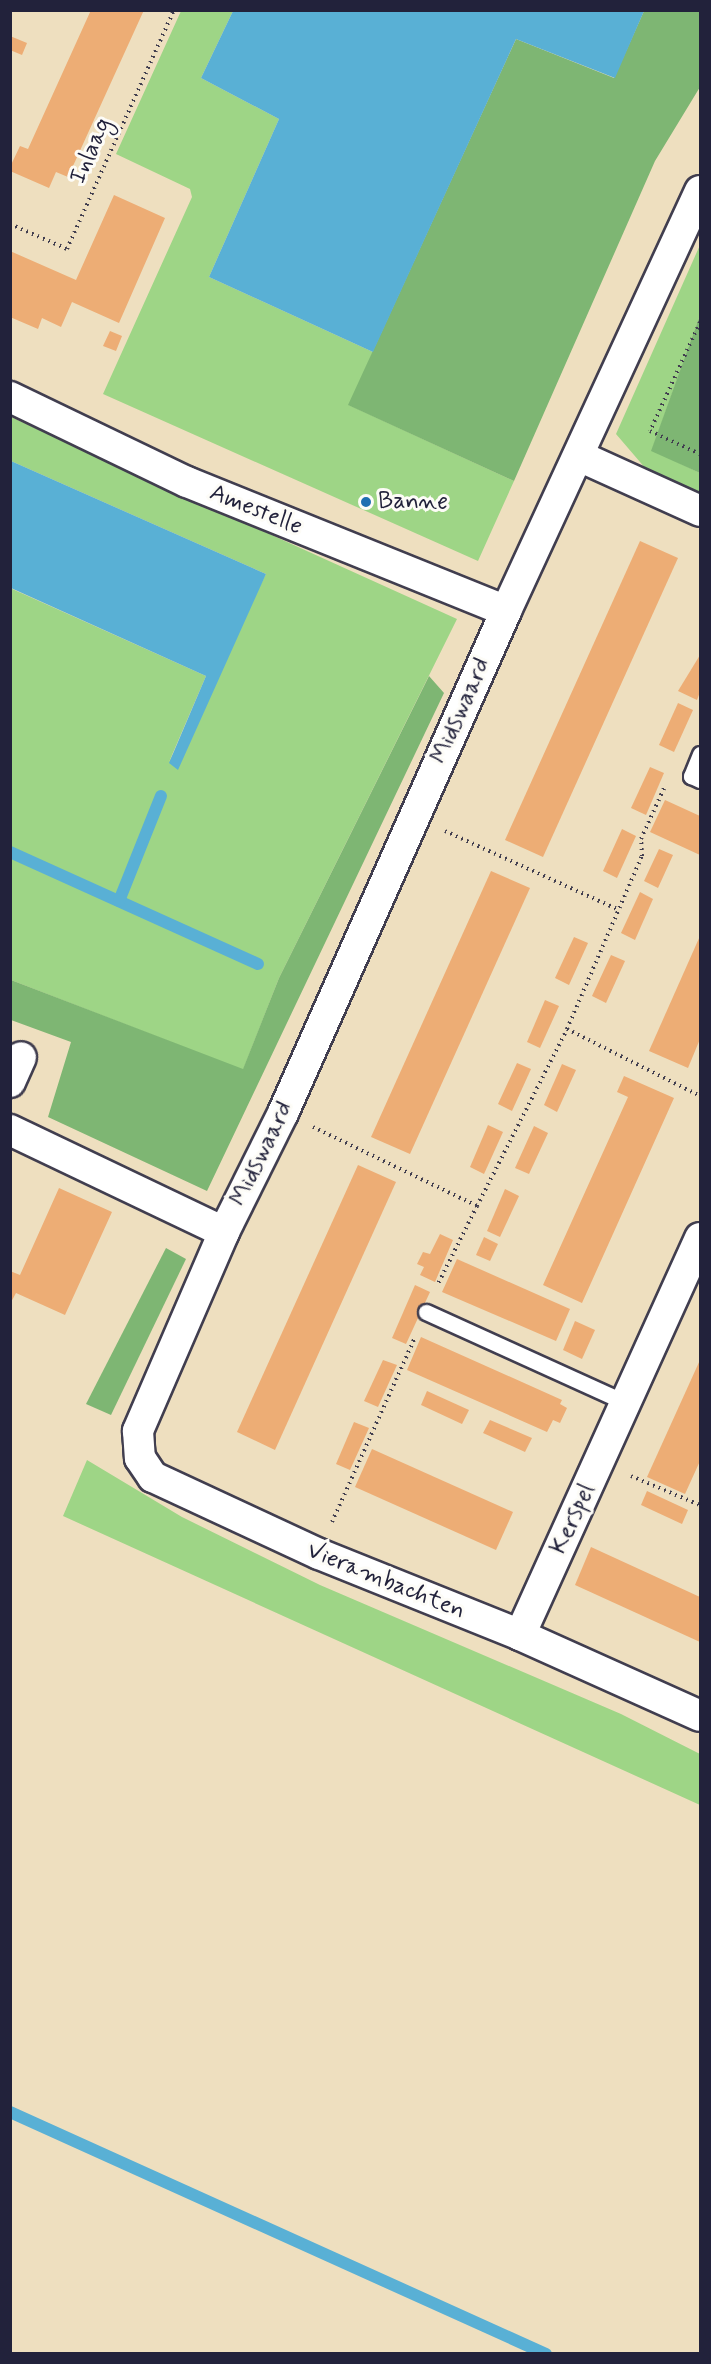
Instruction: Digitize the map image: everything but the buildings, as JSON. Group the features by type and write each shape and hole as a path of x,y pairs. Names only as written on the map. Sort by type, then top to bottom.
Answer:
{"street":[{"name":"Midswaard","path":"150,1396 224,1232 282,1113 506,611 700,191"},
{"name":"Amestelle","path":"10,398 187,482 506,611"},
{"path":"579,456 700,511"},
{"name":"Midswaard","path":"10,1130 224,1232"},
{"name":"Kerspel","path":"520,1635 627,1403 690,1292 700,1238"},
{"name":"Vierambachten","path":"150,1396 138,1431 140,1458 153,1477 318,1554 520,1635 700,1716"}],"lane":[{"path":"696,778 700,754"},
{"path":"426,1311 627,1403"}],"path":[{"name":"Inlaag","path":"10,224 67,249 174,10"},
{"path":"700,321 650,431 700,454"},
{"path":"318,1554 426,1311 567,1029 642,856 641,840 663,787 696,778"},
{"path":"414,817 619,910"},
{"path":"567,1029 700,1096"},
{"path":"282,1113 477,1206"},
{"path":"600,1462 700,1505"}],"green space":[{"path":"181,11 233,11 201,78 279,119 209,277 373,352 349,405 514,481 478,561 103,394 192,197 190,189 116,154"},
{"path":"644,11 700,11 700,87 655,161 514,481 348,405 516,39 614,78"},
{"path":"700,245 700,315 652,450 700,473 700,497 652,476 616,434"},
{"path":"700,315 700,473 651,451"},
{"path":"11,417 457,619 279,978 243,1070 11,980 10,588 206,676 169,762 266,574 11,461"},
{"path":"429,676 444,693 207,1191 48,1117 71,1042 11,1020 11,980 243,1069 279,978"},
{"path":"166,1248 186,1259 111,1415 86,1404"},
{"path":"87,1460 182,1517 320,1585 621,1714 700,1754 700,1805 63,1516"}],"water":[{"path":"233,10 644,11 615,78 516,39 373,352 209,277 279,119 201,78"},
{"path":"11,461 266,574 178,770 169,763 206,676 11,588"}],"waterway":[{"path":"119,901 161,796"},
{"path":"10,852 258,964"},
{"path":"10,2112 546,2354"}],"place":[{"name":"Banne","path":"366,502"}]}
